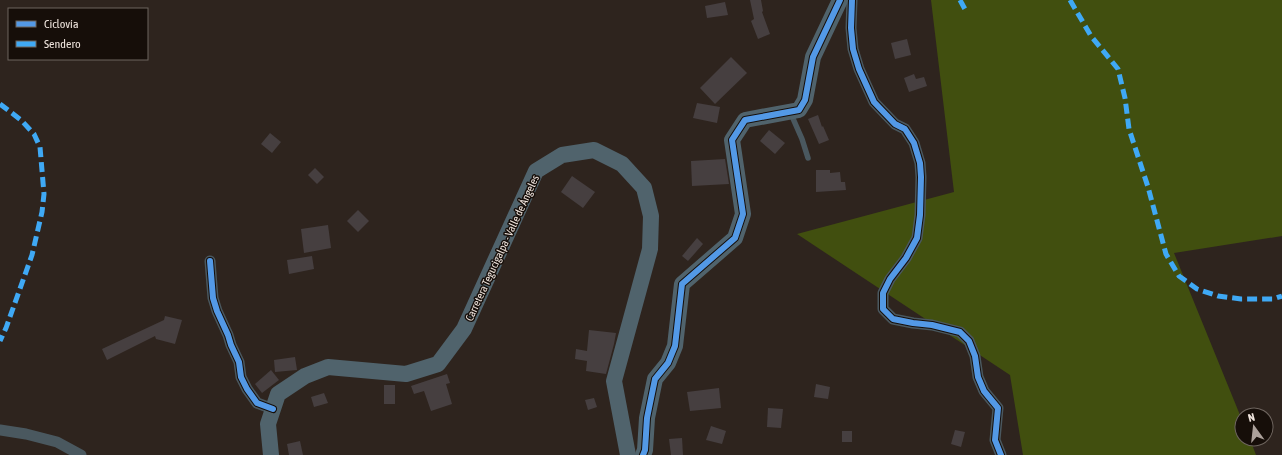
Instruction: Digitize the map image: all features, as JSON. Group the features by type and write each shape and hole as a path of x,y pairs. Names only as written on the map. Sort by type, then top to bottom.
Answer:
{"main road":[{"path":"643,455 645,450 647,418 655,379 668,363 675,346 682,284 735,238 743,214 732,140 745,120 799,110 806,100 813,57 840,0"},
{"name":"Carretera Tegucigalpa - Valle de Ángeles","path":"271,455 268,424 278,394 305,376 328,367 406,374 438,364 464,329 536,171 562,155 594,150 622,164 644,188 651,216 650,249 614,381 628,455"}],"street":[{"path":"852,0 851,28 853,49 859,69 874,102 895,124 905,129 914,143 920,163 920,216 917,238 906,258 890,278 883,293 883,309 893,319 932,325 960,332 969,340 975,356 978,377 984,391 998,408 995,440 1001,455"},
{"path":"210,261 213,298 217,311 228,334 230,345 239,362 241,377 257,403 273,409"},
{"path":"0,430 26,434 57,442 81,455"}],"lane":[{"path":"790,112 802,139 808,158"}],"green space":[{"path":"931,0 1282,0 1282,236 1174,253 1237,407 1234,407 1234,447 1253,447 1256,455 1023,455 1010,375 797,234 954,192"}],"building":[{"path":"750,0 761,0 762,12 770,34 758,39 751,21 754,19"},
{"path":"725,2 728,15 707,18 705,6"},
{"path":"907,39 911,55 895,59 891,43"},
{"path":"731,57 747,73 715,104 700,88"},
{"path":"914,74 916,79 924,77 927,86 909,92 904,78"},
{"path":"697,103 720,107 717,123 693,118"},
{"path":"818,115 829,140 819,144 808,119"},
{"path":"769,130 785,143 775,154 760,141"},
{"path":"270,133 281,142 272,153 261,144"},
{"path":"725,159 729,184 692,186 691,161"},
{"path":"315,168 324,177 317,184 308,175"},
{"path":"816,170 830,170 830,173 840,172 841,182 845,182 846,190 816,192"},
{"path":"572,176 595,192 583,208 561,192"},
{"path":"358,210 369,221 358,232 347,221"},
{"path":"328,225 331,248 304,253 301,229"},
{"path":"697,238 703,244 688,261 682,256"},
{"path":"312,256 314,269 289,274 287,260"},
{"path":"165,316 182,320 175,344 156,339 155,336 107,360 102,349 164,320"},
{"path":"589,330 616,333 606,374 586,371 587,361 575,359 576,349 587,351"},
{"path":"295,357 297,370 275,372 274,360"},
{"path":"271,370 279,380 262,393 255,384"},
{"path":"447,374 450,383 446,384 452,404 431,411 424,391 414,394 411,386"},
{"path":"816,384 830,387 828,399 814,397"},
{"path":"384,385 395,385 395,404 384,404"},
{"path":"719,388 721,408 690,411 687,392"},
{"path":"324,393 328,403 314,407 311,397"},
{"path":"594,398 597,407 588,410 585,400"},
{"path":"768,408 783,409 781,428 767,427"},
{"path":"711,426 726,431 722,444 706,440"},
{"path":"955,430 965,432 961,447 951,444"},
{"path":"842,431 852,431 852,442 842,442"},
{"path":"682,438 683,455 671,455 669,439"},
{"path":"300,441 303,455 289,455 287,444"}],"marked path":[{"path":"960,0 967,13"},
{"path":"1070,0 1091,36 1118,69 1125,98 1129,129 1148,187 1166,254 1179,276 1197,289 1218,296 1241,299 1273,299 1282,296"},
{"path":"0,104 21,120 34,134 40,147 44,194 42,212 32,255 0,341"}],"cycle path":[{"path":"643,455 645,450 647,418 655,379 668,363 675,346 682,284 735,238 743,214 732,140 745,120 799,110 805,100 813,57 840,0"},
{"path":"852,0 851,28 853,49 859,69 874,102 895,124 905,129 914,143 920,163 920,215 917,238 906,258 890,279 883,293 883,309 893,319 932,325 960,332 969,341 975,356 978,377 984,391 998,408 995,440 1001,455"},
{"path":"210,261 213,298 239,362 241,377 257,403 273,409"}]}
